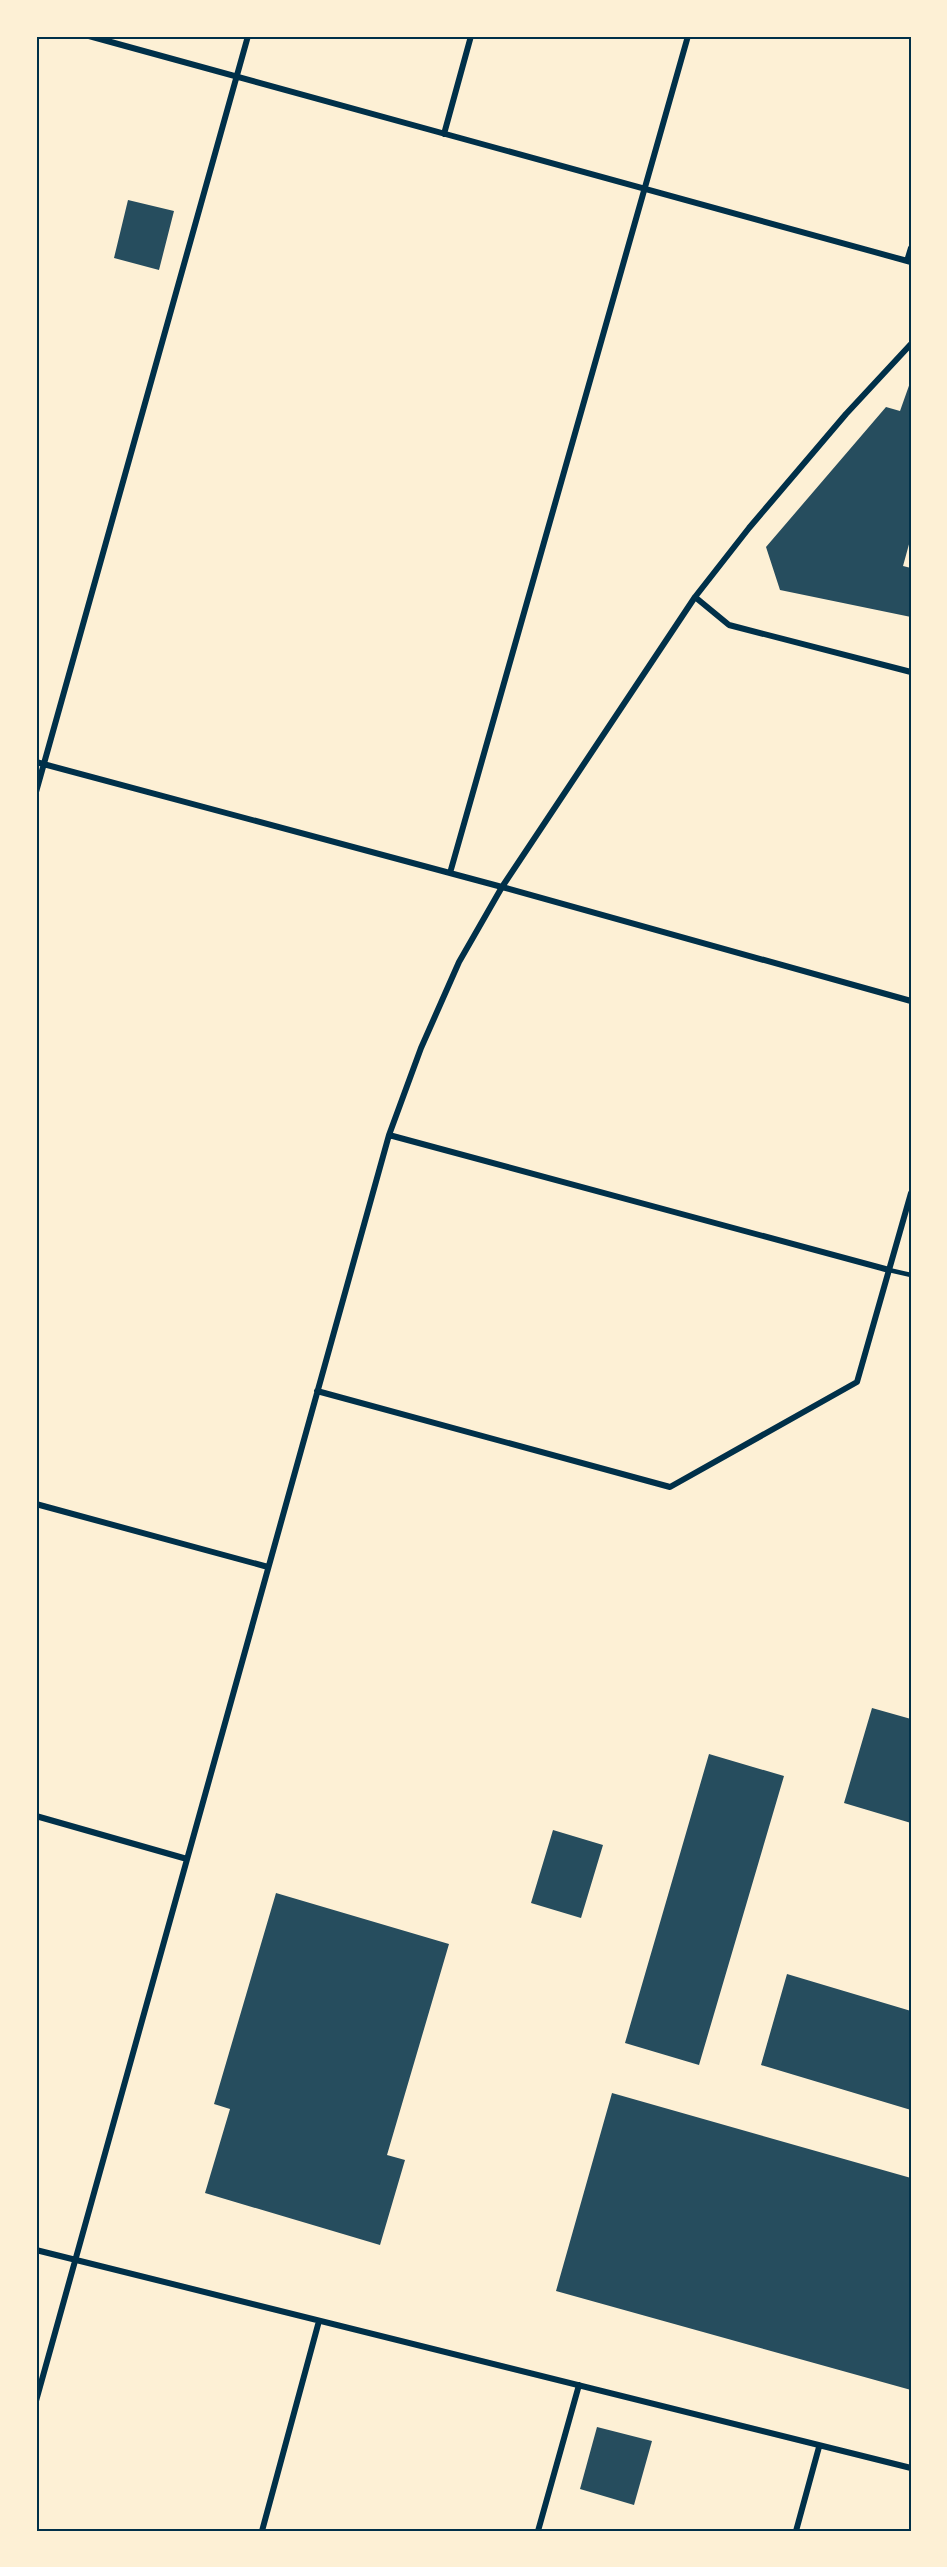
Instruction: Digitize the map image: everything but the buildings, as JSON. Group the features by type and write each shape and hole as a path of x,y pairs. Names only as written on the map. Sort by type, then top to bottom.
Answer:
{"street":[{"path":"89,36 909,262 911,248"},
{"path":"36,792 248,36"},
{"path":"444,134 471,36"},
{"path":"450,873 688,36"},
{"path":"36,2401 389,1135 421,1048 459,962 502,887 695,597 757,519 846,414 911,344"},
{"path":"695,597 729,625 911,672"},
{"path":"36,762 502,887 911,1001"},
{"path":"389,1135 889,1270"},
{"path":"317,1391 670,1487 857,1382 911,1194"},
{"path":"36,1504 268,1567"},
{"path":"36,1816 187,1859"},
{"path":"36,2250 819,2447 911,2468"},
{"path":"262,2531 319,2322"},
{"path":"538,2531 579,2385"},
{"path":"796,2531 819,2447"}],"lane":[{"path":"889,1270 911,1275"}]}
